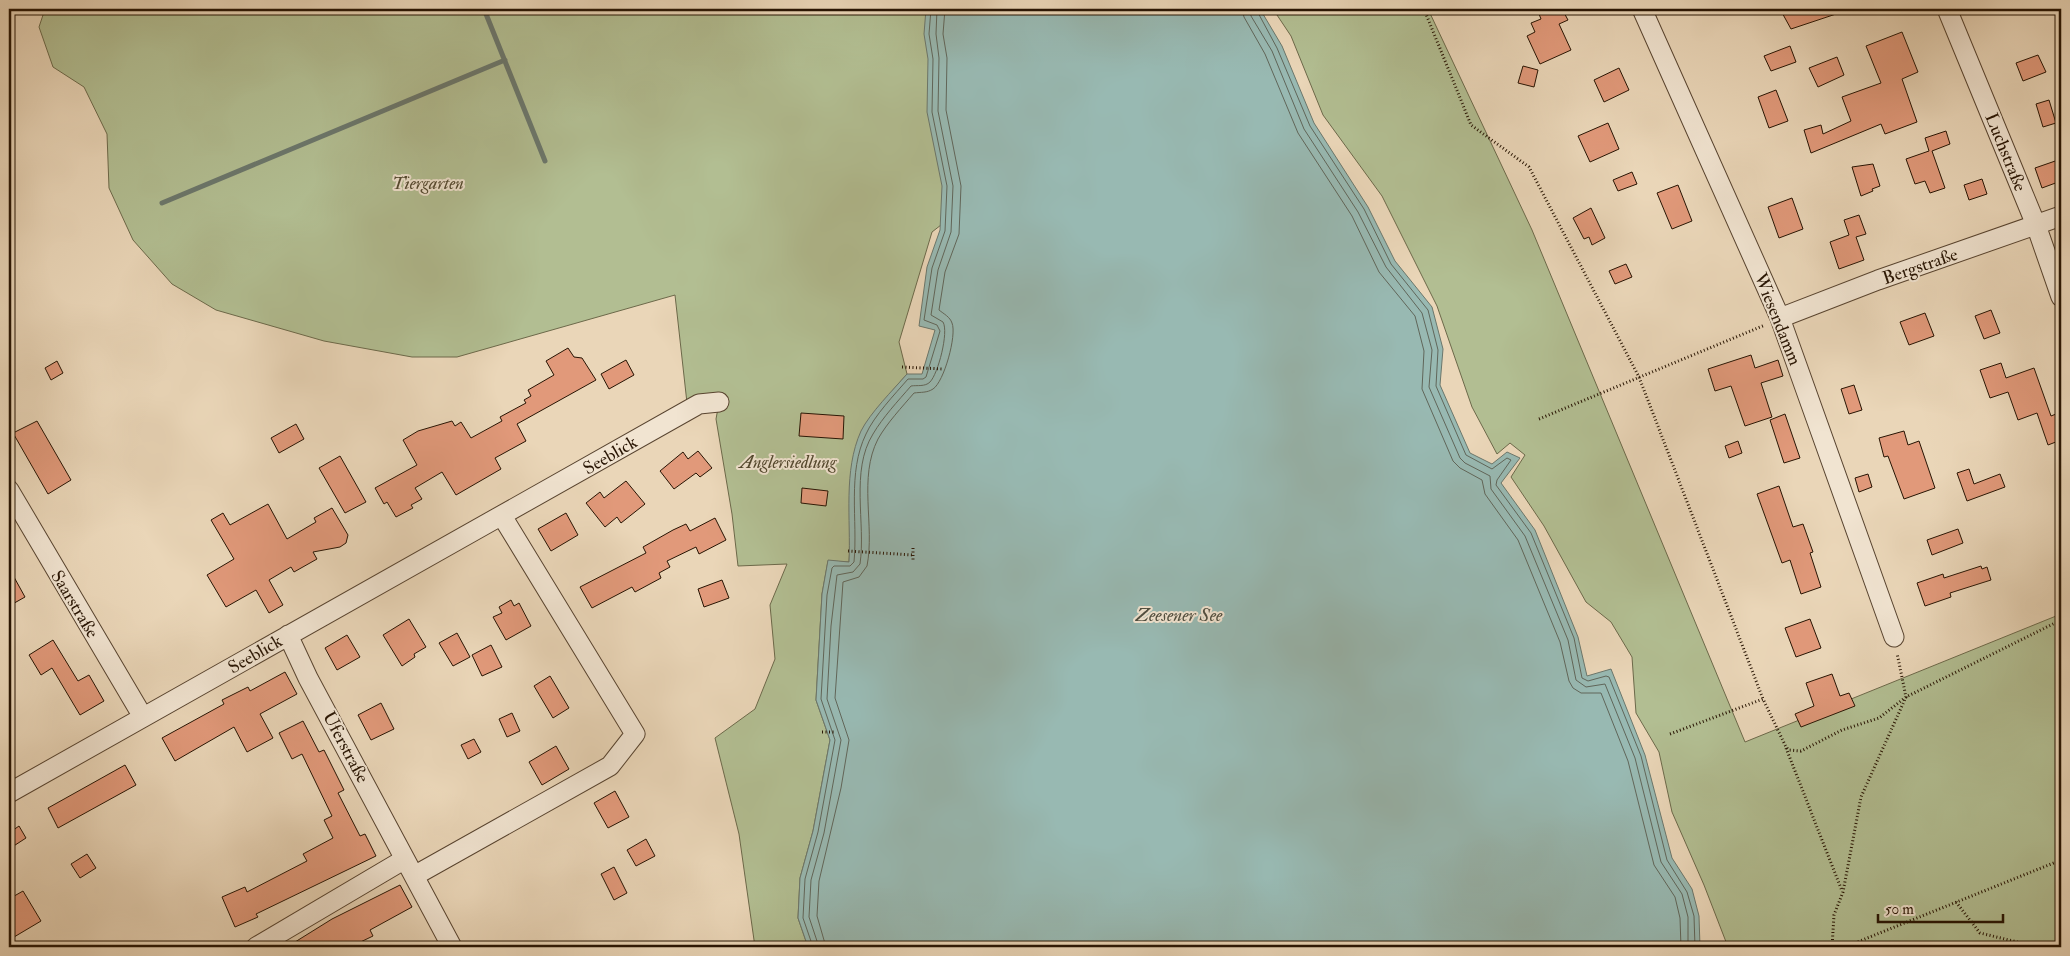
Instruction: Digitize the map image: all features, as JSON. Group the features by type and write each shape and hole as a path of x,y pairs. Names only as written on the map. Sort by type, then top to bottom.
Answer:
{"street":[{"name":"Wiesendamm","path":"1642,9 1780,318 1894,637"},
{"name":"Luchstraße","path":"1947,9 2036,225 2061,297"},
{"name":"Bergstraße","path":"1780,318 1878,280 2061,216"},
{"name":"Seeblick","path":"9,794 699,404 719,402"},
{"name":"Saarstraße","path":"9,490 143,717"},
{"path":"414,876 610,766 635,734 502,516"},
{"name":"Uferstraße","path":"288,635 452,947"},
{"path":"256,947 405,859"}],"path":[{"path":"1424,9 1471,125 1529,167 1639,377 1763,699 1786,747 1843,892"},
{"path":"1539,419 1780,318"},
{"path":"902,367 943,369"},
{"path":"913,548 913,561"},
{"path":"848,551 913,555"},
{"path":"1786,747 1790,750 1800,751 1842,730 1879,718 1906,697 2061,620"},
{"path":"1832,947 1834,915 1843,892 1861,797 1906,697 1894,637"},
{"path":"1670,734 1763,699"},
{"path":"822,732 836,732"},
{"path":"1845,947 2061,860"},
{"path":"1956,902 1980,933 2038,947"}],"green space":[{"name":"Tiergarten","path":"45,9 1219,9 932,232 899,342 907,374 893,390 851,527 849,562 828,561 822,594 816,700 830,740 813,831 800,878 798,918 808,947 755,947 739,834 715,738 755,709 775,659 770,605 787,564 738,566 732,514 716,419 720,397 689,421 675,295 457,357 412,357 324,341 216,310 172,284 133,240 109,188 107,134 84,87 53,67 39,27"},
{"path":"1273,9 1428,9 1532,230 1745,742 2061,614 2061,947 1728,947 1704,885 1672,812 1659,752 1636,713 1632,657 1611,622 1586,602 1544,526 1511,477 1525,455 1510,443 1497,454 1472,407 1437,306 1382,196 1323,115 1291,36"}],"water":[{"name":"Zeesener See","path":"926,9 1260,9 1282,46 1314,123 1368,207 1395,261 1432,307 1443,349 1440,385 1470,453 1492,464 1507,452 1520,458 1501,483 1535,530 1578,637 1587,676 1611,669 1645,755 1672,858 1692,889 1699,916 1700,947 808,947 798,918 800,878 813,831 830,740 816,700 822,594 828,560 849,562 850,479 855,446 861,431 876,409 907,374 922,374 935,330 919,326 927,267 940,230 942,186 927,112 928,59 924,34"}],"building":[{"path":"1537,9 1562,9 1568,20 1559,24 1571,50 1540,64 1527,36 1535,32 1531,23 1541,19"},
{"path":"1780,9 1848,9 1848,10 1791,29"},
{"path":"1902,32 1918,72 1902,79 1917,122 1885,134 1881,124 1811,153 1804,130 1821,125 1823,134 1851,121 1842,97 1881,83 1866,46"},
{"path":"1790,46 1796,62 1771,71 1764,56"},
{"path":"2038,55 2046,72 2023,81 2016,63"},
{"path":"1837,57 1844,75 1818,87 1809,68"},
{"path":"1523,66 1538,70 1534,87 1518,83"},
{"path":"1619,68 1629,90 1604,102 1594,80"},
{"path":"1776,90 1788,121 1769,128 1758,97"},
{"path":"2049,100 2056,123 2043,127 2036,104"},
{"path":"1608,123 1619,149 1590,162 1578,136"},
{"path":"1946,131 1950,144 1932,151 1945,188 1930,193 1925,181 1915,184 1906,159 1929,151 1925,138"},
{"path":"2061,159 2061,181 2042,188 2035,168"},
{"path":"1873,164 1880,186 1861,196 1852,167"},
{"path":"1632,172 1637,184 1618,191 1613,180"},
{"path":"1982,179 1987,194 1969,200 1964,185"},
{"path":"1678,185 1692,221 1672,229 1657,193"},
{"path":"1792,198 1803,229 1779,238 1768,207"},
{"path":"1591,208 1605,238 1592,245 1589,237 1584,239 1573,218"},
{"path":"1859,215 1866,234 1856,237 1864,260 1839,269 1830,242 1849,235 1844,220"},
{"path":"1626,264 1632,277 1615,284 1609,271"},
{"path":"1991,310 2000,333 1984,339 1975,316"},
{"path":"1925,313 1934,336 1909,345 1900,322"},
{"path":"568,348 574,357 582,358 596,380 517,424 526,441 495,458 501,469 456,495 442,472 415,488 422,499 411,505 413,508 396,517 387,502 384,504 375,488 417,465 403,440 418,431 452,421 455,426 461,422 471,438 502,421 500,417 526,403 524,400 531,396 528,390 554,375 546,361"},
{"path":"1751,355 1755,368 1778,360 1783,376 1761,383 1772,417 1745,426 1731,386 1715,391 1708,369"},
{"path":"626,360 634,375 609,389 601,374"},
{"path":"57,361 63,373 51,380 45,368"},
{"path":"2001,363 2006,378 2034,368 2051,416 2061,412 2061,440 2048,445 2037,413 2018,420 2008,392 1990,398 1980,370"},
{"path":"1854,385 1862,410 1849,414 1841,389"},
{"path":"801,413 844,416 843,439 799,436"},
{"path":"1785,414 1800,458 1784,463 1770,420"},
{"path":"37,421 71,480 48,494 13,433"},
{"path":"296,424 304,439 279,453 271,438"},
{"path":"1904,431 1908,445 1919,441 1935,488 1904,499 1888,456 1884,457 1879,438"},
{"path":"1738,441 1742,453 1729,458 1725,446"},
{"path":"698,451 712,468 700,477 696,473 674,489 660,471 683,452 688,459"},
{"path":"340,456 366,502 345,513 319,468"},
{"path":"1969,469 1974,484 2000,474 2005,487 1967,501 1957,473"},
{"path":"1868,474 1872,487 1859,492 1855,478"},
{"path":"626,481 645,504 621,523 617,517 605,527 586,503 600,492 604,498"},
{"path":"1779,486 1793,527 1803,524 1813,552 1810,553 1821,587 1801,594 1790,560 1782,563 1757,494"},
{"path":"802,488 828,491 826,506 801,503"},
{"path":"268,504 287,539 316,522 314,518 332,508 348,535 346,543 340,547 313,552 317,559 294,572 291,567 269,580 283,605 269,613 256,590 226,607 207,575 234,559 211,520 223,513 230,525"},
{"path":"566,513 578,535 551,551 538,529"},
{"path":"715,518 726,540 699,554 696,547 667,561 670,567 659,573 661,578 635,592 632,587 592,608 580,587 646,553 643,547 673,530 686,524 690,531"},
{"path":"1958,529 1963,543 1932,555 1927,540"},
{"path":"1981,566 1982,569 1987,567 1991,580 1950,593 1951,597 1925,606 1917,583 1943,574 1944,578"},
{"path":"9,568 25,597 9,606"},
{"path":"722,580 729,598 704,607 698,589"},
{"path":"511,600 514,606 519,603 531,626 506,640 493,617 502,613 499,607"},
{"path":"409,619 426,647 414,654 415,657 402,666 383,635"},
{"path":"1810,619 1821,648 1796,657 1785,628"},
{"path":"457,633 470,657 453,666 439,643"},
{"path":"347,635 360,657 337,670 325,648"},
{"path":"53,640 78,681 89,675 104,701 80,715 52,668 41,675 29,655"},
{"path":"491,645 502,667 482,676 472,655"},
{"path":"285,672 297,694 260,714 273,738 247,752 234,727 175,761 162,738 224,704 222,700 248,687 250,691"},
{"path":"1832,674 1840,696 1849,693 1855,706 1801,727 1795,714 1814,706 1806,683"},
{"path":"550,676 569,708 553,718 534,686"},
{"path":"381,703 394,729 371,740 358,715"},
{"path":"512,713 520,731 507,737 499,719"},
{"path":"303,721 319,752 324,750 344,790 338,793 360,836 365,834 376,856 256,914 258,917 235,927 222,897 245,887 247,892 307,861 303,854 333,838 324,820 332,816 302,754 292,759 279,733"},
{"path":"474,739 481,752 468,759 461,745"},
{"path":"556,746 569,769 542,785 529,762"},
{"path":"125,765 136,785 58,828 48,808"},
{"path":"615,791 629,817 608,828 594,803"},
{"path":"19,826 26,838 9,849 9,833"},
{"path":"646,839 655,856 636,866 627,850"},
{"path":"87,854 96,868 80,878 71,864"},
{"path":"614,867 627,893 614,900 601,874"},
{"path":"400,885 412,907 370,930 373,936 350,947 287,947 332,919"},
{"path":"23,891 41,921 9,940 9,899"}],"waterway":[{"path":"484,9 545,161"},
{"path":"162,203 505,60"}],"park label":[{"name":"Anglersiedlung","path":"788,462"}]}
